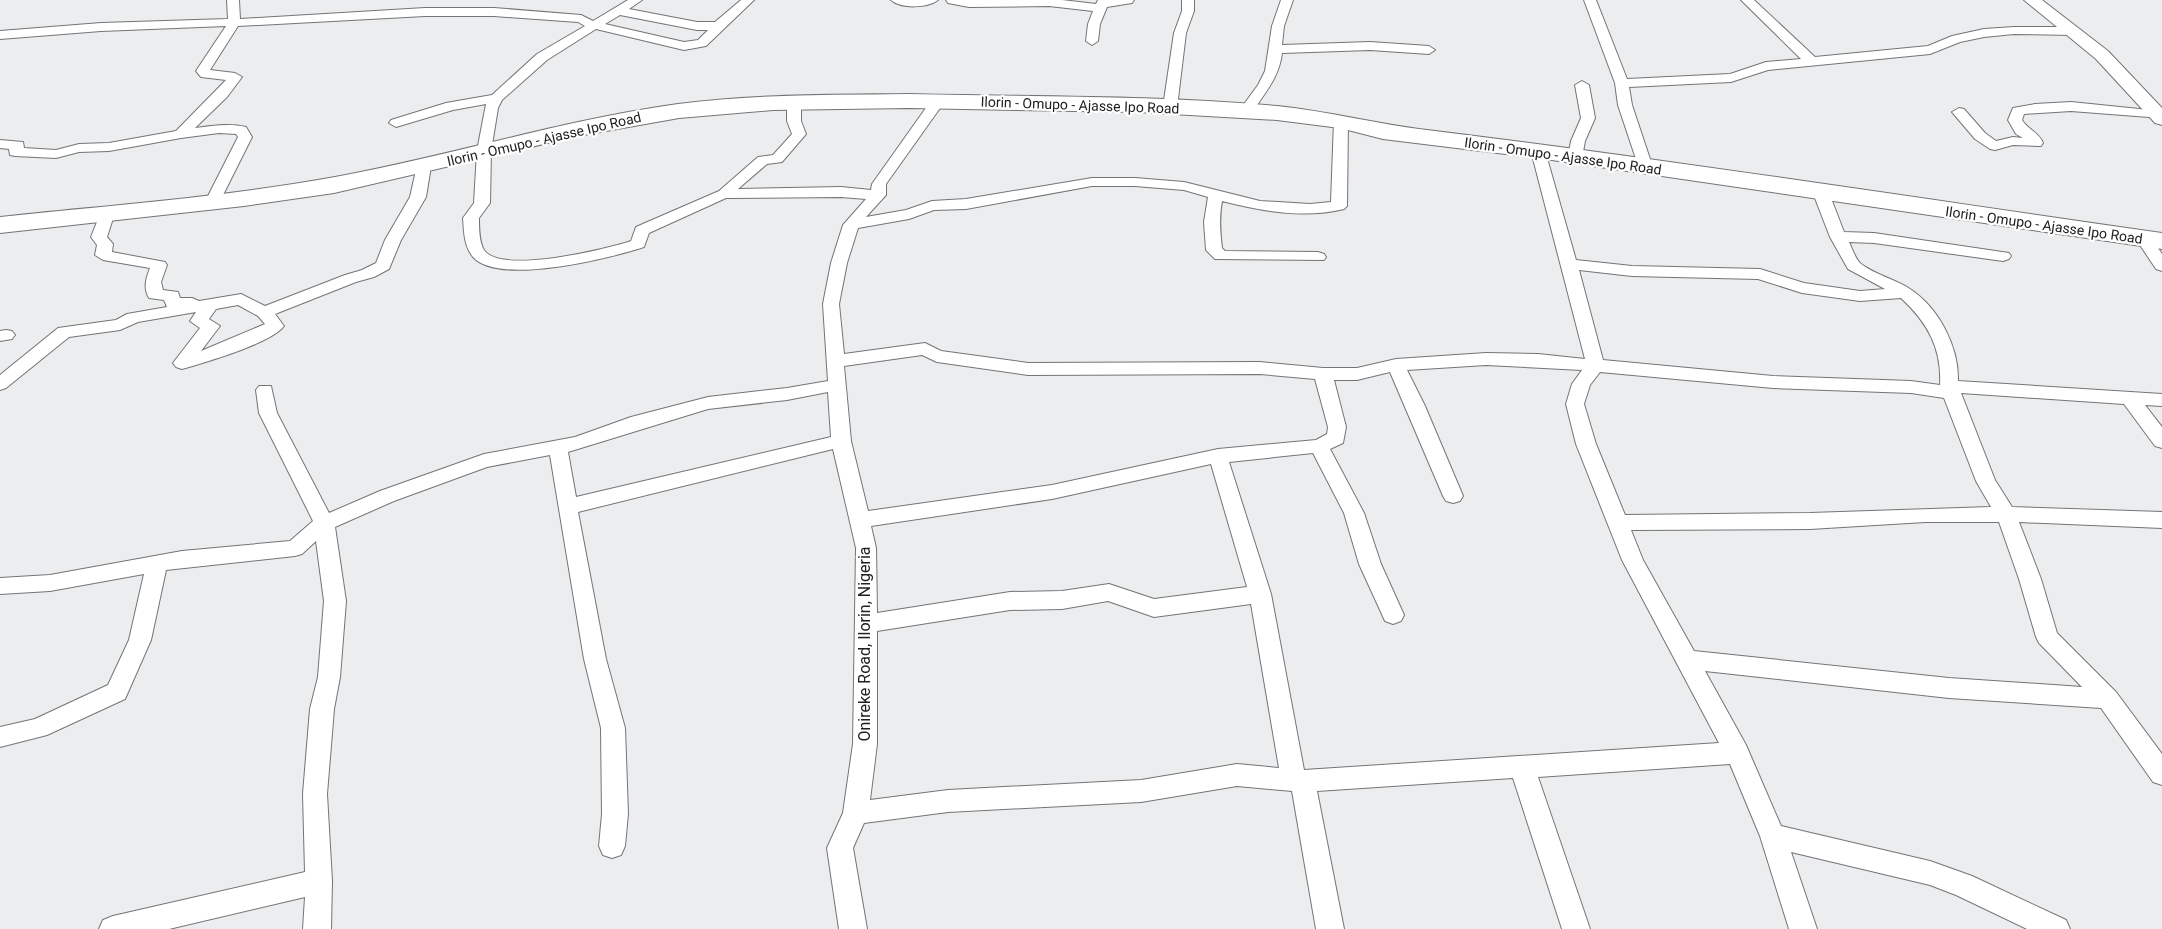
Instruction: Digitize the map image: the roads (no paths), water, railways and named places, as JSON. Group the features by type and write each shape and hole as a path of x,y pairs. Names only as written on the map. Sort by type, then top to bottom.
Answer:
{"highway":[{"name":"Ilorin - Omupo - Ajasse Ipo Road","path":"0,225 334,184 424,166 578,129 712,107 794,102 938,101 1170,107 1246,111 1341,121 1383,132 1575,157 2153,240"}],"main road":[{"path":"2032,0 2102,55 2161,117"}],"street":[{"path":"182,134 222,94 235,77 206,74 203,71 234,23 233,0"},
{"path":"636,0 542,57 496,98 491,108 484,151 482,203 471,218 474,247 482,257 502,263 550,265 582,261 638,244 642,230 724,194 764,160 777,159 799,134 794,121 794,102"},
{"path":"0,35 101,27 234,23 353,9 485,6 581,20 592,25 623,30 684,46 707,40 718,26 748,0"},
{"path":"897,0 903,3 932,0"},
{"path":"952,0 969,3 1102,4 1128,0"},
{"path":"1170,107 1180,33 1188,12 1188,0"},
{"path":"1246,111 1253,97 1265,86 1277,49 1278,25 1288,7 1287,0"},
{"path":"1585,0 1590,0 1622,83 1625,105 1646,168"},
{"path":"1748,0 1811,61"},
{"path":"1092,41 1094,24 1102,4"},
{"path":"618,11 697,26 718,26"},
{"path":"1622,83 1731,78 1766,66 1930,50 1955,39 1997,32 2073,31"},
{"path":"1277,49 1370,46 1429,50"},
{"path":"1575,157 1578,141 1588,118 1582,85"},
{"path":"396,123 451,106 496,98"},
{"name":"Onireke Road, Ilorin, Nigeria","path":"853,929 840,848 856,813 865,744 866,548 841,441 831,304 839,263 851,225 878,195 879,184 938,101"},
{"path":"1959,112 1970,122 1981,140 1995,146 2013,141 2036,143 2034,138 2021,131 2015,120 2018,111 2030,108 2098,109 2161,117"},
{"path":"851,225 909,214 932,206 966,204 1092,182 1154,182 1217,193 1260,206 1310,208 1339,206 1341,121"},
{"path":"0,144 18,145 15,152 56,154 79,148 109,147 219,129 241,130 244,136 214,200"},
{"path":"1538,152 1594,355 1594,367 1581,384 1575,404 1583,438 1633,560 1737,753 1773,836 1803,929"},
{"path":"264,312 351,278 368,274 383,266 393,240 418,197 424,166"},
{"path":"724,194 841,192 878,195"},
{"path":"1217,193 1211,211 1212,229 1214,250 1221,256 1318,257"},
{"path":"1821,193 1838,237 1854,266 1905,293 1923,309 1936,328 1950,363 1951,390 1986,481 2006,514 2030,579 2047,637 2108,699 2162,774"},
{"path":"107,212 99,237 105,244 103,255 159,265 153,282 155,294 172,296 172,303 211,303"},
{"path":"1838,237 1874,238 2003,255"},
{"path":"2153,240 2162,266"},
{"path":"1569,264 1632,271 1760,274 1802,288 1860,296 1905,293"},
{"path":"0,384 64,332 120,325 134,318 242,299 264,312 275,326 253,338 182,363 212,326"},
{"path":"211,303 199,321 253,338"},
{"path":"836,361 925,349 937,356 1028,369 1260,368 1323,375 1357,374 1396,365 1486,359 1538,360 1773,382 2162,400"},
{"path":"1396,365 1416,406 1453,496"},
{"path":"858,520 1052,492 1218,456 1319,446 1336,438 1337,427 1323,375"},
{"path":"0,586 50,583 182,559 295,549 324,523 387,496 484,461 578,443 638,422 708,403 836,385"},
{"path":"265,390 268,412 324,523 335,601 329,677 322,709 315,794 319,881 317,929"},
{"path":"2129,397 2162,441"},
{"path":"567,507 841,441"},
{"path":"1319,446 1354,513 1370,564 1393,615"},
{"path":"558,447 595,659 613,728 615,814 612,846"},
{"path":"1218,456 1260,594 1330,929"},
{"path":"1618,523 1810,521 1925,515 2006,514 2162,520"},
{"path":"0,737 39,728 117,692 140,640 158,564"},
{"path":"865,624 998,602 1062,600 1109,592 1154,608 1260,594"},
{"path":"1686,660 1973,690 2108,699"},
{"path":"856,813 948,801 1141,791 1238,775 1298,781 1737,753"},
{"path":"1521,767 1576,929"},
{"path":"1773,836 1930,873 1964,885 2056,929"},
{"path":"113,929 319,881"}]}
